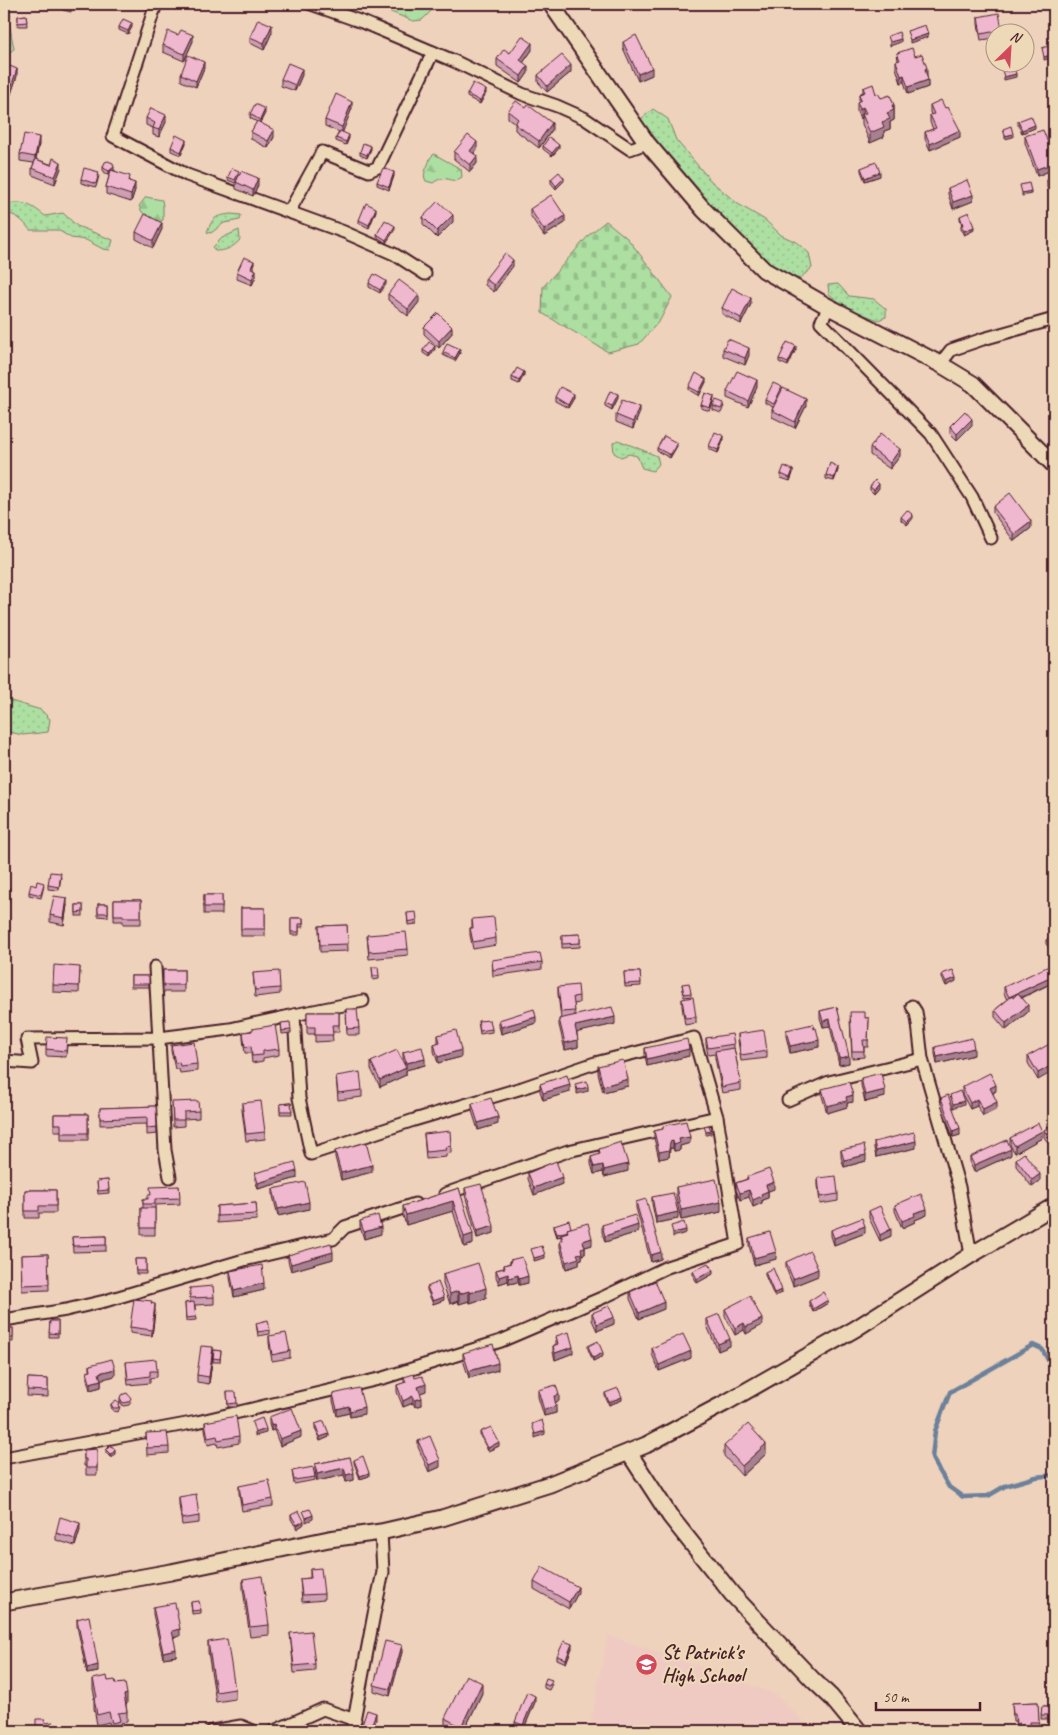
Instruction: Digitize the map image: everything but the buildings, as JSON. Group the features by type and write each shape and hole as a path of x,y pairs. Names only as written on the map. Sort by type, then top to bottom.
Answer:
{"street":[{"path":"156,4 113,136 187,175 344,232 394,254 425,274"},
{"path":"311,4 362,22 434,52 522,94 584,118 630,149 647,143"},
{"path":"551,4 647,143 704,210 764,270 829,307 940,364 973,384 1054,465"},
{"path":"289,212 322,152 369,171 378,167 434,52"},
{"path":"829,307 821,322 931,434 972,497 991,538"},
{"path":"940,364 951,350 1054,319"},
{"path":"155,967 165,1150 170,1177"},
{"path":"4,1061 32,1062 27,1039 159,1038 230,1029 363,1001"},
{"path":"912,1006 916,1012 922,1059 959,1187 971,1254"},
{"path":"4,1458 197,1422 383,1378 501,1341 604,1297 667,1267 738,1244 717,1117 694,1038 595,1063 522,1088 414,1120 311,1154 299,1098 294,1015"},
{"path":"788,1100 829,1082 922,1059"},
{"path":"4,1320 66,1310 104,1301 244,1260 333,1239 345,1227 568,1151 717,1117"},
{"path":"4,1602 171,1572 329,1539 381,1532 442,1518 550,1484 628,1452 727,1402 855,1330 971,1254 1054,1206"},
{"path":"628,1452 670,1516 732,1594 831,1697 859,1731"},
{"path":"352,1731 383,1572 381,1532"},
{"path":"274,1731 323,1709 355,1720"},
{"path":"212,1731 241,1726 253,1731"}],"shaded area":[{"name":"St Patrick's High School","path":"608,1635 773,1693 814,1731 589,1731"}],"green space":[{"path":"376,4 403,4 410,10 436,4 422,20 413,21 376,6"},
{"path":"4,22 9,22 14,49 4,56"},
{"path":"653,109 668,119 676,140 711,181 738,204 765,220 781,235 796,242 809,253 812,268 799,279 773,271 734,233 667,158 641,119"},
{"path":"434,154 461,169 462,177 455,181 443,179 433,183 426,181 424,175 430,158"},
{"path":"146,197 162,200 163,220 157,223 142,212 139,206"},
{"path":"4,202 28,205 45,216 63,213 77,226 113,240 110,250 103,249 86,240 71,238 58,230 30,230 16,216 4,214"},
{"path":"231,214 241,215 240,220 224,223 211,233 207,232 215,218"},
{"path":"606,221 627,238 672,297 660,320 639,344 608,352 542,313 543,287 590,234"},
{"path":"239,230 240,240 237,243 226,250 215,251 213,247 222,238"},
{"path":"838,284 849,296 874,299 886,309 886,317 878,320 847,308 829,294 828,285"},
{"path":"618,440 657,456 659,464 653,471 642,468 637,456 629,454 621,457 614,453 613,443"},
{"path":"4,699 41,710 50,719 48,732 23,735 4,731"}],"waterway":[{"path":"1054,1371 1042,1349 1033,1345 950,1392 935,1431 932,1458 949,1487 963,1497 988,1496 1005,1486 1036,1477 1054,1475"}],"place":[{"name":"St Patrick's High School","path":"646,1664"}]}
